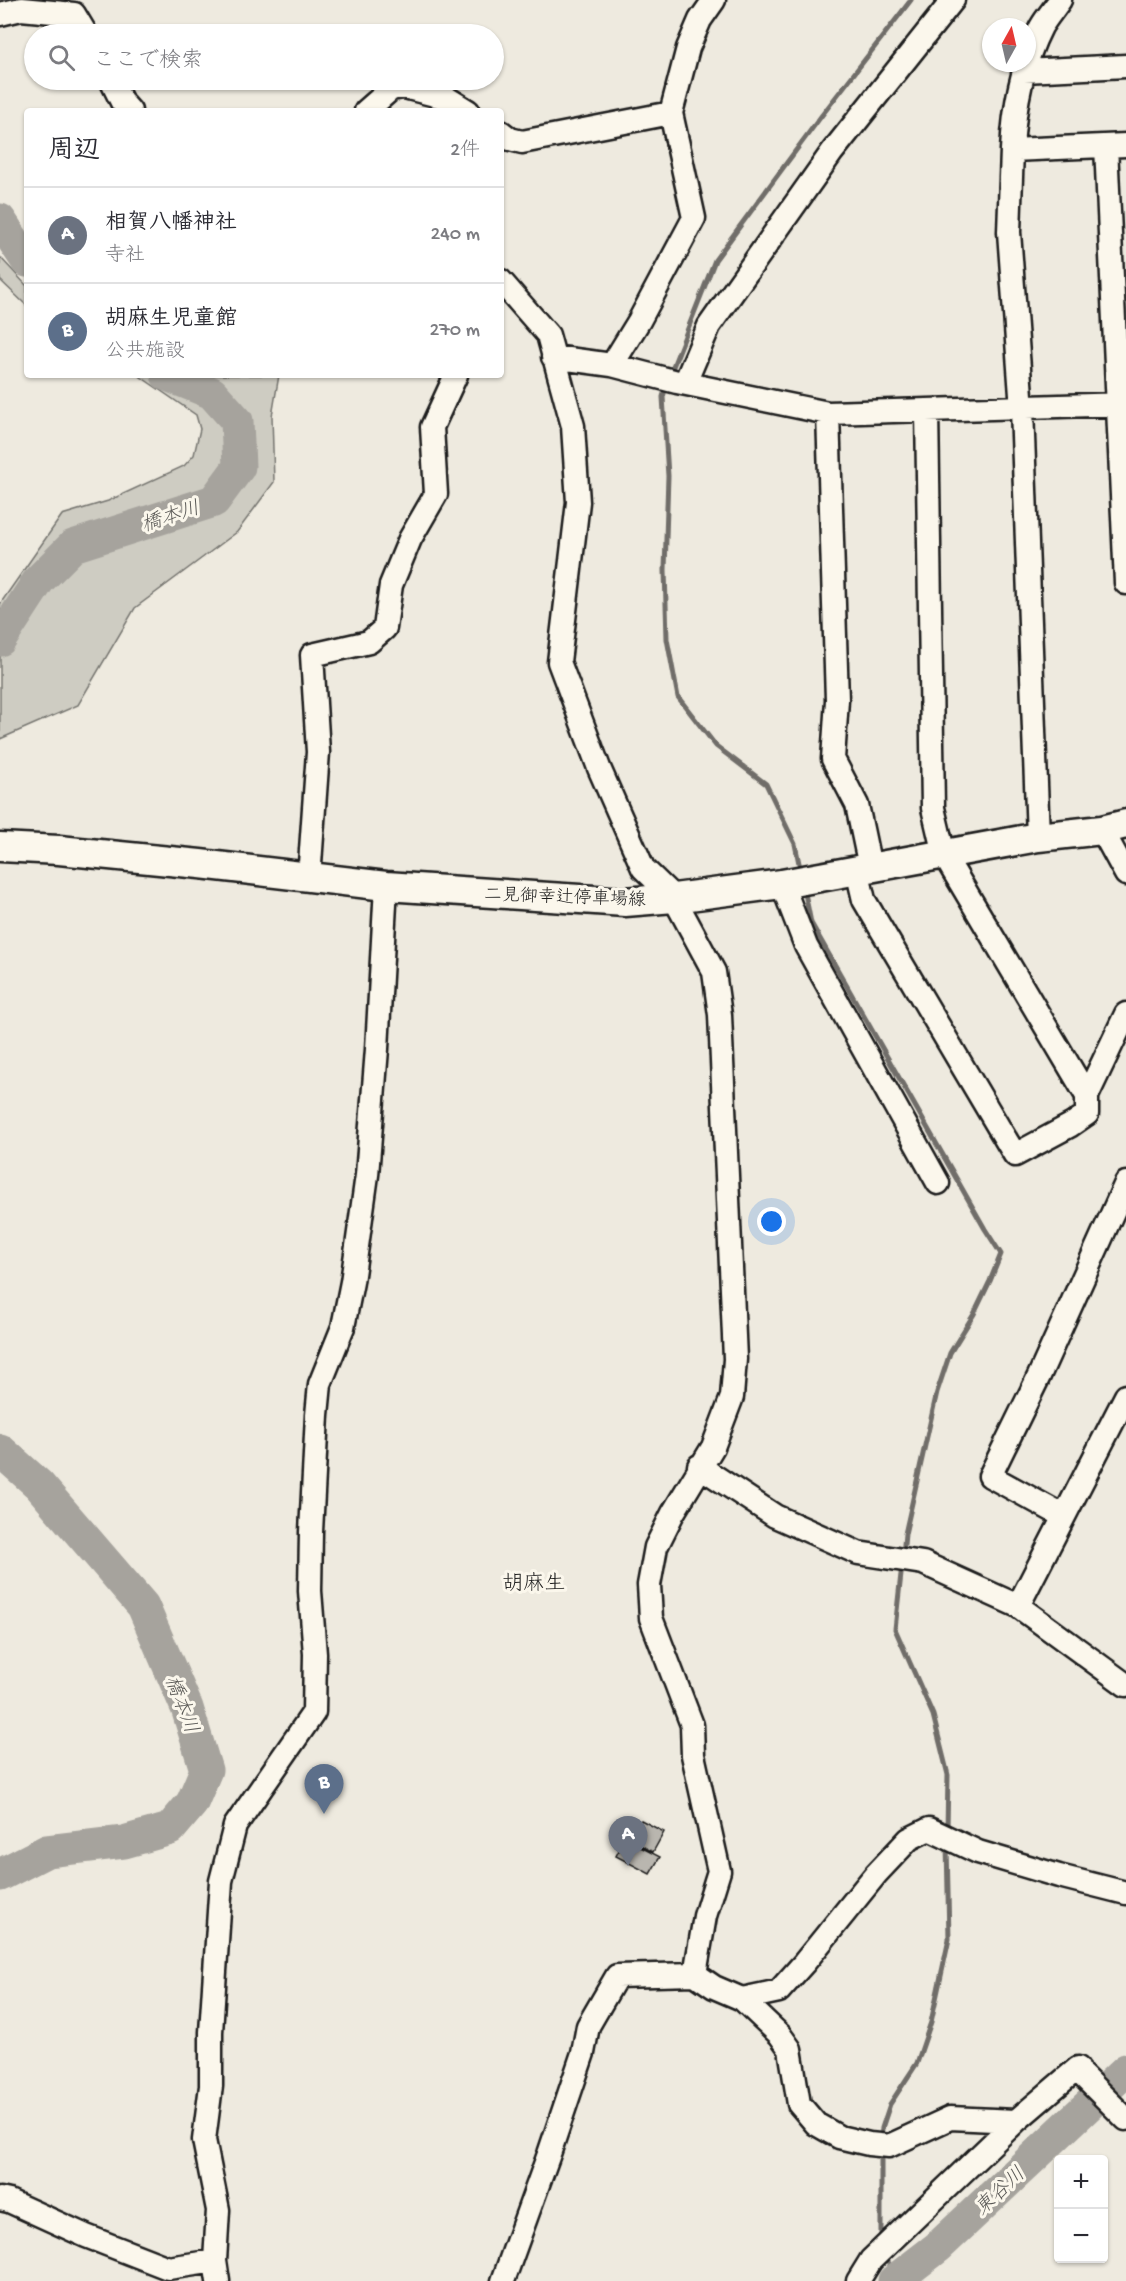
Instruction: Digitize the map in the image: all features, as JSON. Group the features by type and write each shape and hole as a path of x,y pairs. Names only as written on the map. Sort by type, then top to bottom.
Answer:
{"main road":[{"name":"二見御幸辻停車場線","path":"0,847 59,850 188,863 386,886 625,902 674,898 784,883 1038,837 1114,827"}],"street":[{"path":"619,368 639,321 694,218 671,113 688,48 700,20 714,0"},
{"path":"681,382 709,326 832,152 953,0"},
{"path":"1036,40 1041,27 1060,0"},
{"path":"0,14 21,9 74,14 80,24"},
{"path":"1036,70 1126,66"},
{"path":"1024,72 1013,127 1009,232 1022,409 1038,837"},
{"path":"116,90 127,108"},
{"path":"369,108 390,90"},
{"path":"416,90 447,98 463,108"},
{"path":"504,134 510,139 522,142 671,113"},
{"path":"1012,150 1116,145 1126,583"},
{"path":"504,284 548,335 573,426 578,502 559,662 599,768 643,868 674,898 714,972 720,1015 735,1359 732,1397 713,1447 699,1466 656,1547 649,1585 651,1618 692,1725 693,1755 718,1871 705,1916 695,1974"},
{"path":"553,357 619,368 828,413 1022,409 1122,404"},
{"path":"309,878 318,752 312,655 369,642 385,628 391,585 410,539 436,494 432,427 455,378"},
{"path":"927,410 933,808 944,855 1087,1096"},
{"path":"828,413 837,700 833,759 857,805 864,868 864,900 1015,1155 1087,1114 1087,1096 1126,1014"},
{"path":"1114,827 1126,874"},
{"path":"784,883 806,946 938,1183"},
{"path":"0,2199 168,2268 216,2271 218,2210 204,2140 211,2086 221,1881 235,1826 314,1712 315,1654 310,1591 317,1415 320,1384 343,1328 352,1282 367,1174 386,886"},
{"path":"1063,1516 990,1476 1039,1376 1126,1183"},
{"path":"1018,1606 1063,1516 1121,1421 1126,1396"},
{"path":"699,1466 775,1516 858,1553 923,1563 1018,1606 1126,1685"},
{"path":"742,2000 779,1991 876,1874 909,1839 929,1829 988,1855 1126,1893"},
{"path":"504,2281 583,2053 588,2026 617,1976 695,1974 714,1987 742,2000 780,2035 790,2049 799,2104 816,2124 839,2137 879,2145 950,2118 1016,2121"},
{"path":"858,2281 876,2255 1016,2121 1078,2068 1079,2072 1123,2116"}],"shaded area":[{"path":"0,257 24,283 24,303 0,280"},
{"path":"142,378 278,378 272,416 274,482 237,532 135,608 78,705 0,739 0,604 62,515 108,501 184,466 194,455 200,429 196,415"}],"building":[{"path":"641,1820 664,1832 653,1852 631,1840"},
{"path":"625,1839 660,1857 650,1874 616,1856"}],"waterway":[{"path":"670,374 715,260 822,115 911,0"},
{"name":"橋本川","path":"0,220 24,256"},
{"name":"橋本川","path":"0,640 39,580 73,546 214,501 239,467 237,421 212,393 174,378"},
{"path":"666,386 663,397 668,476 665,570 667,639 678,697 716,746 766,784 795,844 801,873"},
{"path":"804,888 811,923 1001,1254 974,1314 950,1353 937,1392 905,1534 903,1555"},
{"name":"橋本川","path":"0,1450 39,1485 143,1606 187,1708 206,1770 192,1803 170,1829 124,1842 47,1851 0,1875"},
{"path":"902,1565 895,1629 933,1715 948,1775 947,1830"},
{"path":"881,2140 882,2128 890,2104 917,2063 931,2022 949,1939 947,1845"},
{"name":"東谷川","path":"894,2281 938,2247 1126,2070"},
{"path":"881,2149 881,2239"},
{"path":"885,2254 895,2280"}],"place":[{"name":"胡麻生児童館","path":"324,1814"},
{"name":"相賀八幡神社","path":"628,1866"}],"district":[{"name":"胡麻生","path":"534,1582"}]}
